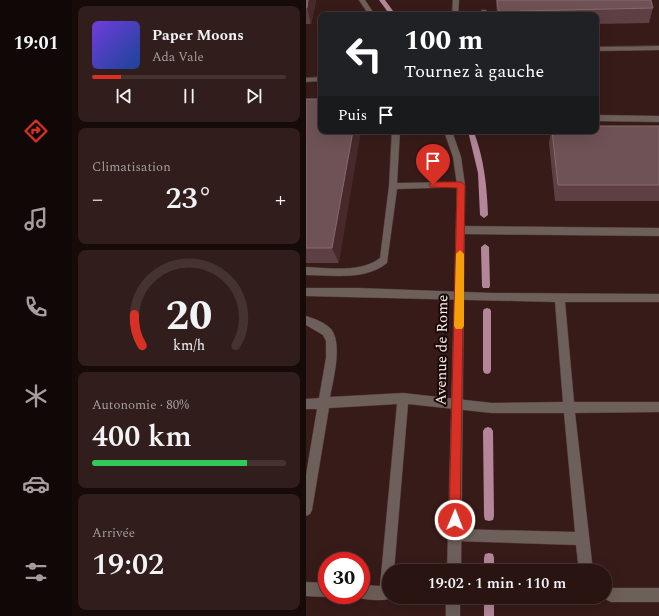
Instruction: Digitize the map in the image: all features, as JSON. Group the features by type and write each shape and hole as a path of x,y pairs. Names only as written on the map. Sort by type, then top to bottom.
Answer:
{"street":[{"path":"362,0 370,12"},
{"path":"455,12 456,0"},
{"path":"599,49 659,48"},
{"path":"306,80 318,79"},
{"path":"599,118 659,119"},
{"path":"306,271 364,270 380,265 384,260 393,186 396,134"},
{"name":"Avenue de Rome","path":"449,134 457,157 461,185 454,564"},
{"path":"393,186 461,185"},
{"path":"460,230 659,232"},
{"path":"306,292 358,292 460,297 659,298"},
{"path":"560,298 568,408 585,564"},
{"path":"306,320 319,325 329,336 332,351 324,403 310,455 306,510"},
{"path":"389,564 403,398"},
{"path":"306,404 403,398 492,408 659,408"},
{"path":"454,535 582,539"},
{"path":"306,589 318,590"},
{"path":"370,592 382,593"},
{"path":"612,595 659,595"},
{"path":"453,604 453,616"}],"building":[{"path":"306,0 308,0 307,8 306,8"},
{"path":"497,0 651,0 653,8 520,12 499,12"},
{"path":"306,99 318,99 318,134 352,134 332,248 306,248"},
{"path":"599,126 659,126 659,185 558,185 552,134 599,134"}],"waterway":[{"path":"382,0 391,12"},
{"path":"472,134 478,152 482,173 484,215"},
{"path":"485,247 486,286"},
{"path":"487,311 487,370"},
{"path":"488,431 489,516"},
{"path":"489,558 489,564"},
{"path":"489,604 489,616"}],"slow traffic":[{"path":"459,326 460,254"}],"route":[{"path":"433,185 461,185 455,520"}]}
